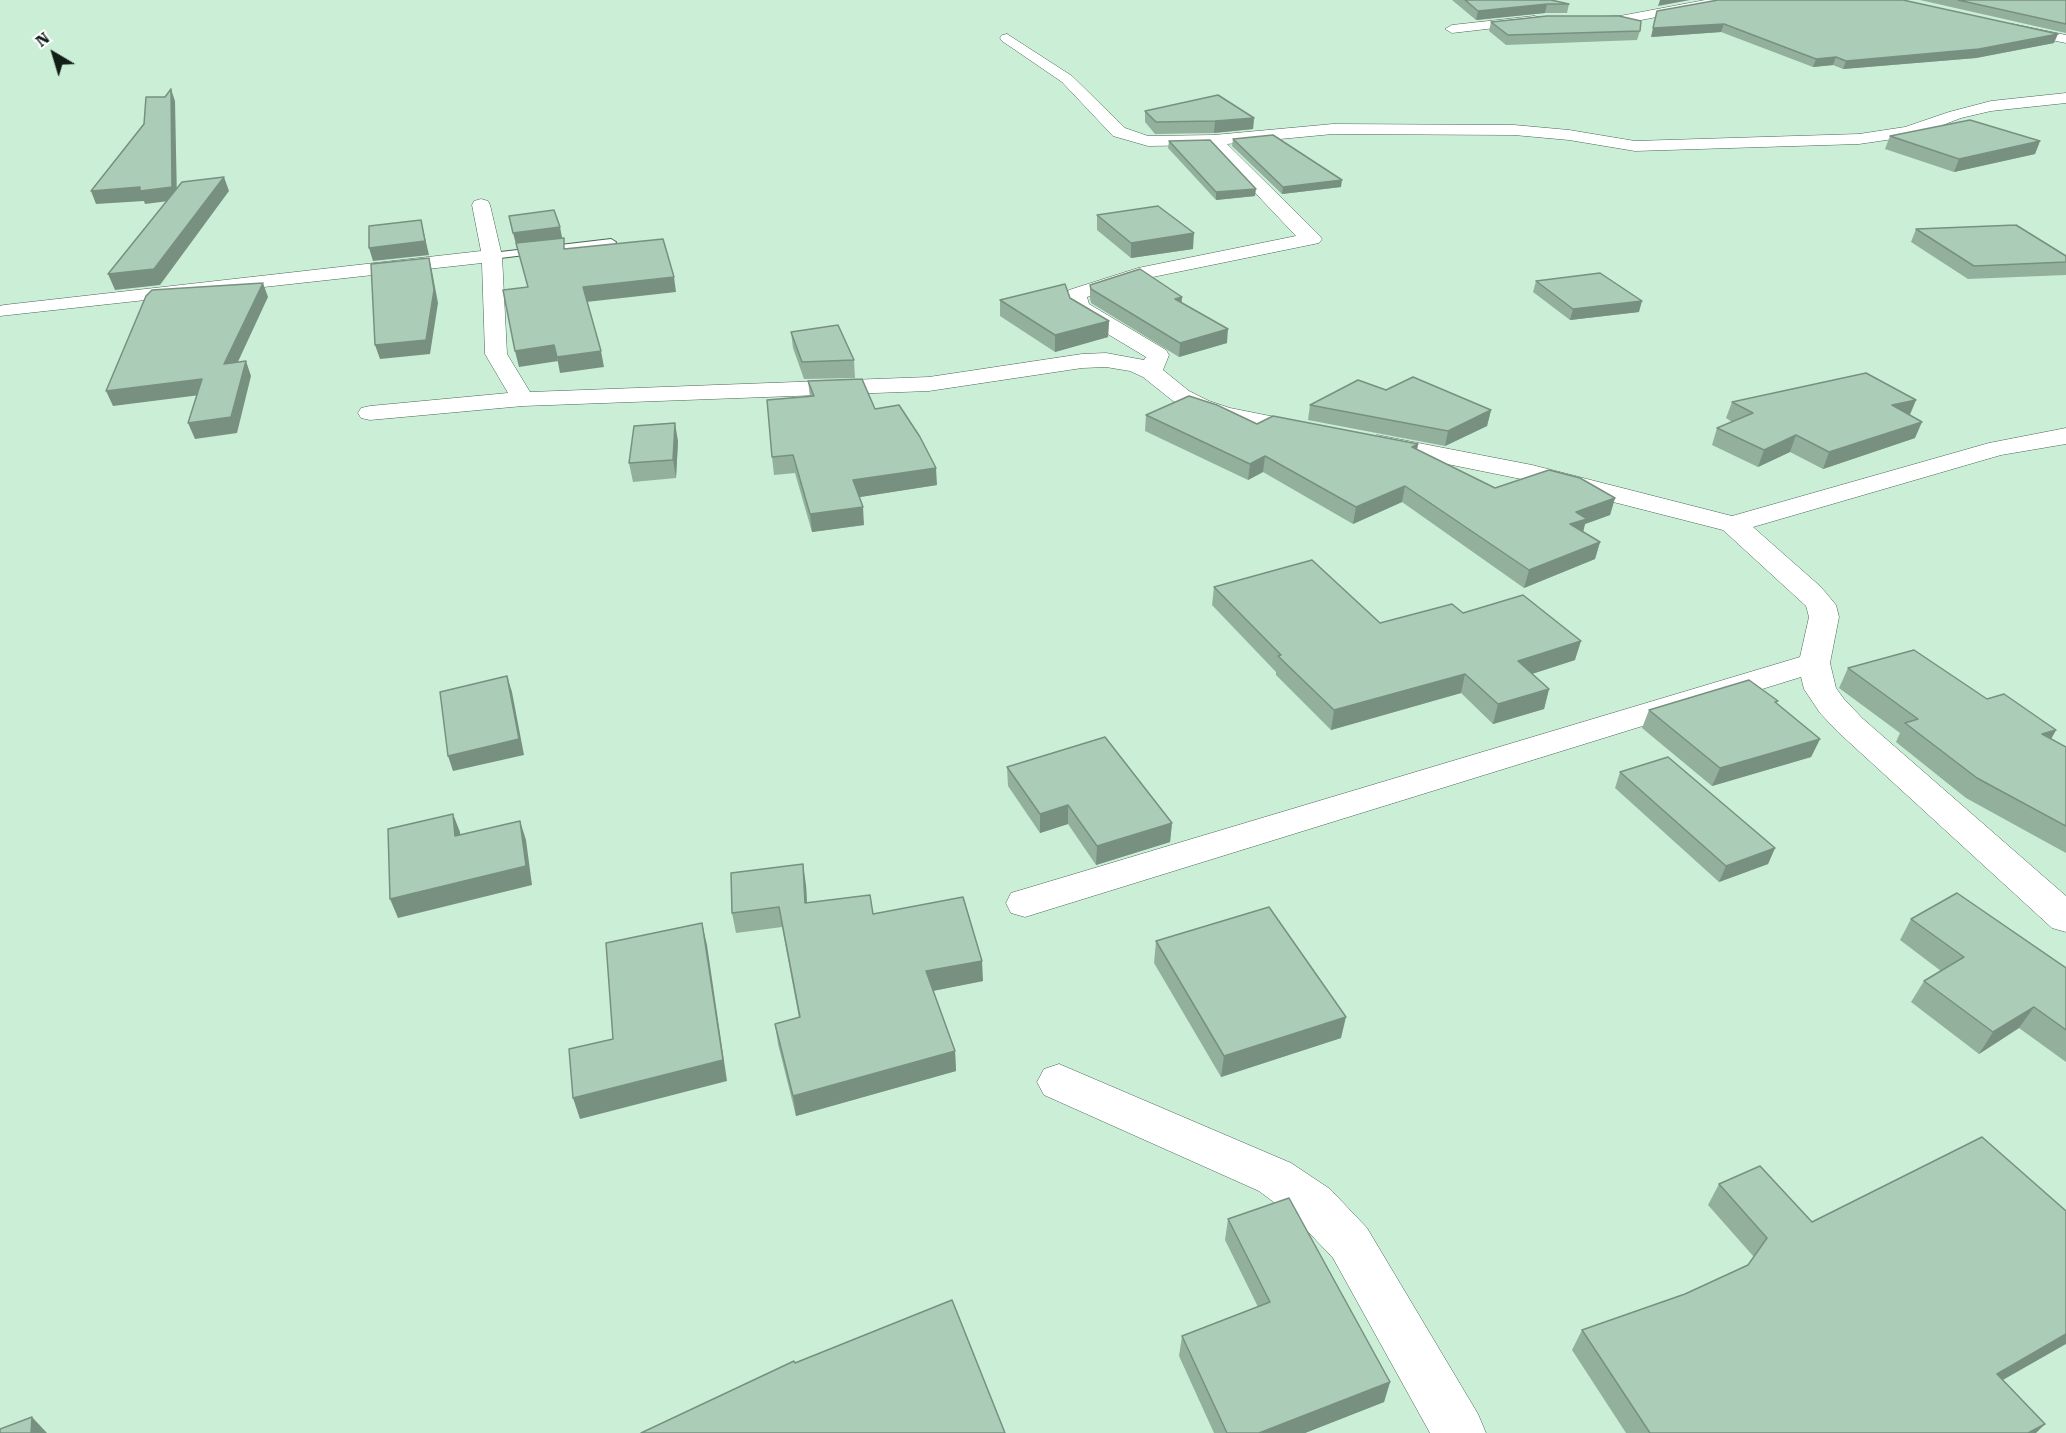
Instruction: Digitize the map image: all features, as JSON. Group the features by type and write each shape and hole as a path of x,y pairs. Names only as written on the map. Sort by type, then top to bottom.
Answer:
{"street":[{"path":"1565,20 1597,22 1620,20 1725,0"},
{"path":"1452,29 1545,19"},
{"path":"1999,25 2066,39"},
{"path":"1007,38 1067,79 1119,132 1148,141 1214,140 1333,129 1523,130 1635,146 1859,139 1908,132 1962,112 1991,106 2066,98"},
{"path":"1151,372 1158,355 1079,307 1076,294 1138,274 1312,239 1214,140"},
{"path":"481,205 492,256 496,354 523,399"},
{"path":"4,311 492,256"},
{"path":"370,413 523,399 929,384 1082,361 1121,362 1151,372 1181,396 1200,406 1225,414 1532,473 1733,524 1811,593 1821,605 1824,618 1814,663 1820,689 1850,725 2066,918"},
{"path":"1733,524 1998,448 2066,436"},
{"path":"1025,903 1814,663"},
{"path":"1059,1082 1275,1177 1313,1204 1350,1243 1459,1433"}],"lane":[{"path":"492,256 611,242"}],"building":[{"path":"1465,0 1551,0 1569,4 1478,11"},
{"path":"1718,0 1903,0 2058,34 1979,49 1846,61 1836,57 1816,59 1724,24 1653,28 1657,11"},
{"path":"1958,0 2066,0 2066,24"},
{"path":"1547,16 1619,16 1641,21 1640,31 1508,35 1491,22"},
{"path":"171,89 172,187 140,191 140,187 91,191 144,124 146,97 165,97"},
{"path":"1218,95 1254,118 1156,122 1145,111"},
{"path":"1970,120 2040,141 1959,159 1890,136"},
{"path":"1273,135 1342,180 1283,187 1233,139"},
{"path":"1210,140 1256,189 1216,192 1169,141"},
{"path":"224,177 154,269 108,274 182,182"},
{"path":"1158,206 1194,233 1131,243 1097,215"},
{"path":"554,210 560,227 513,233 509,216"},
{"path":"421,220 425,241 369,248 369,226"},
{"path":"2016,225 2066,256 2066,262 1974,266 1916,229"},
{"path":"564,238 564,249 663,239 674,277 583,287 601,351 557,357 554,345 515,351 503,290 528,287 516,243"},
{"path":"429,258 434,290 426,340 375,345 371,264"},
{"path":"1140,269 1182,297 1175,299 1228,329 1180,343 1091,289 1090,285"},
{"path":"1600,273 1642,301 1573,309 1536,281"},
{"path":"263,283 224,364 246,361 231,417 188,423 202,379 106,391 146,296 152,290"},
{"path":"1065,284 1070,298 1109,321 1055,335 1000,300"},
{"path":"838,325 854,360 802,362 791,332"},
{"path":"1866,373 1916,400 1892,405 1922,422 1829,452 1796,435 1764,450 1717,428 1753,413 1732,402"},
{"path":"1413,377 1491,410 1448,431 1310,405 1358,380 1386,390"},
{"path":"862,379 875,409 899,405 920,437 936,468 853,480 863,507 810,514 793,455 772,457 767,400 814,396 808,381"},
{"path":"1189,396 1217,405 1257,424 1273,416 1418,444 1412,447 1495,488 1549,470 1580,478 1615,498 1576,512 1587,519 1570,524 1600,542 1529,570 1405,486 1356,507 1265,456 1250,464 1146,415"},
{"path":"675,423 673,460 629,463 634,426"},
{"path":"1312,560 1380,623 1452,604 1463,613 1523,595 1581,641 1518,661 1549,689 1498,704 1465,674 1334,710 1278,656 1281,655 1214,587"},
{"path":"1914,650 1987,699 2004,694 2056,730 2042,734 2066,747 2066,826 1977,778 1905,723 1918,719 1848,668"},
{"path":"507,676 519,739 448,756 440,692"},
{"path":"1749,680 1778,701 1775,702 1820,739 1720,768 1649,710"},
{"path":"1105,737 1172,823 1097,846 1068,805 1040,814 1007,767"},
{"path":"1668,757 1775,848 1726,866 1620,772"},
{"path":"453,814 455,836 520,821 526,866 390,899 388,829"},
{"path":"803,864 805,903 870,895 873,914 963,897 982,961 926,971 955,1051 793,1096 775,1024 800,1017 779,907 732,913 731,873"},
{"path":"1957,893 2066,968 2066,1030 2034,1007 1993,1032 1924,981 1964,957 1911,919"},
{"path":"1269,907 1346,1017 1224,1056 1156,941"},
{"path":"702,923 723,1060 573,1098 569,1049 613,1039 606,943"},
{"path":"1982,1137 2066,1211 2066,1334 1997,1374 2045,1424 2028,1433 1650,1433 1582,1330 1685,1294 1748,1265 1767,1238 1719,1184 1760,1166 1812,1222"},
{"path":"1289,1198 1390,1382 1259,1433 1227,1433 1182,1336 1270,1302 1228,1219"},
{"path":"952,1300 1005,1433 641,1433 794,1361 795,1363"},
{"path":"32,1417 31,1433 0,1433 0,1429"}]}
